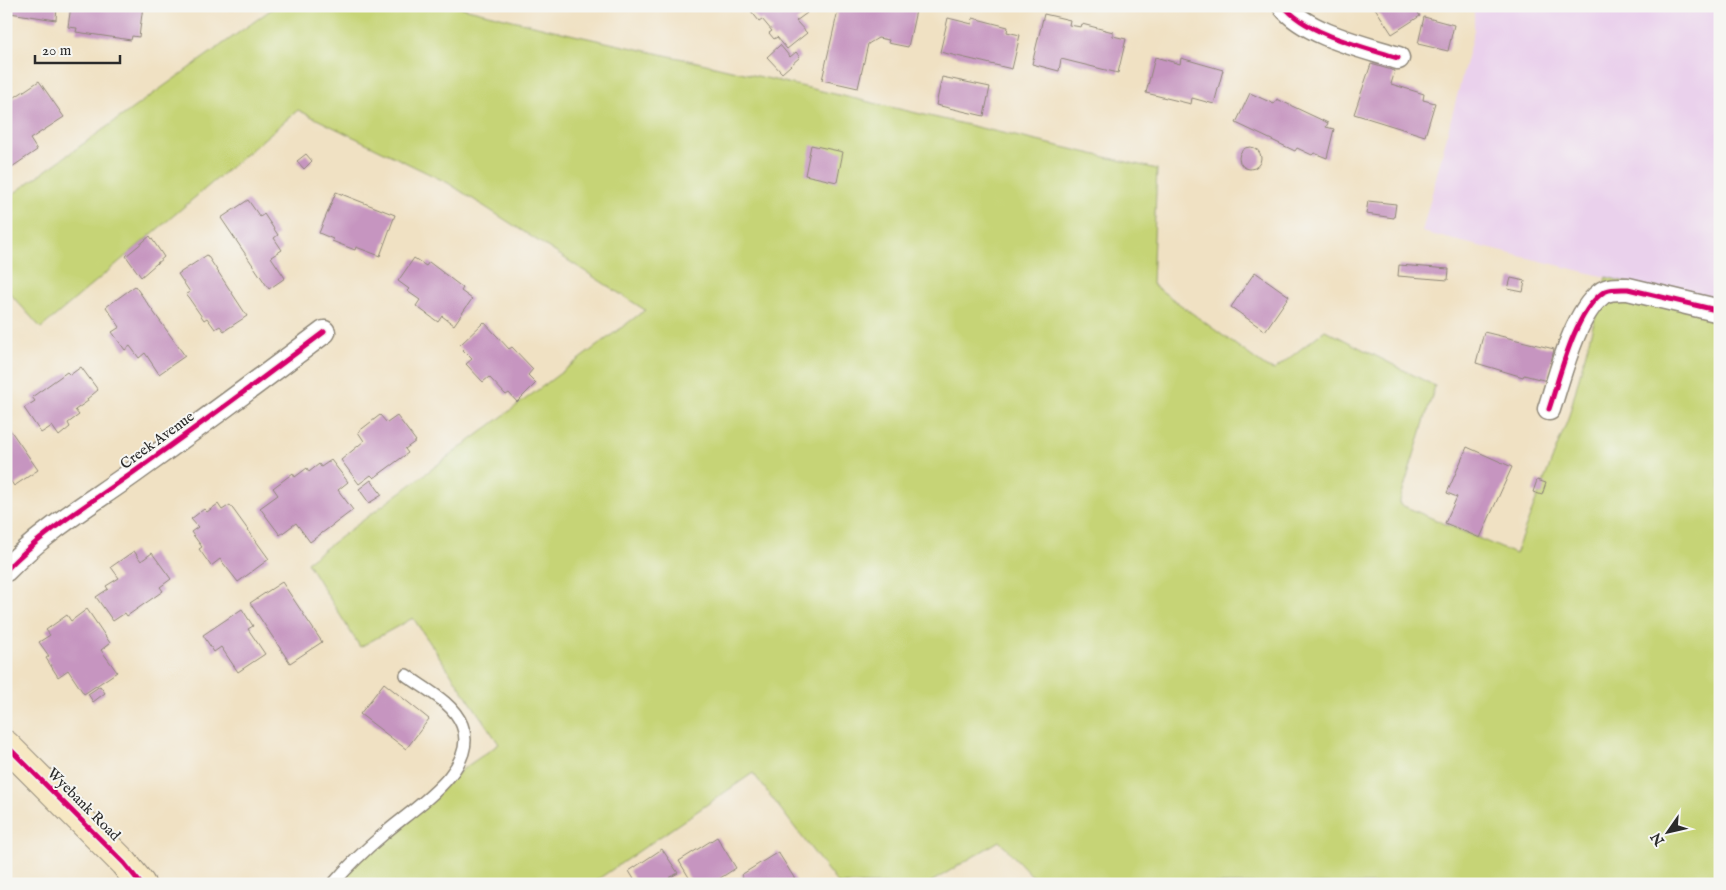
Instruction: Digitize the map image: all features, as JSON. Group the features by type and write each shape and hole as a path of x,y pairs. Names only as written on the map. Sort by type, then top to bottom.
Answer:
{"street":[{"path":"1284,6 1291,15 1316,30 1398,58"},
{"path":"1549,409 1576,330 1586,309 1603,293 1612,290 1628,289 1720,311"},
{"name":"Creek Avenue","path":"6,570 17,558 46,535 171,446 324,332"},
{"name":"Wyebank Road","path":"6,745 124,863 141,884"}],"lane":[{"path":"333,884 357,857 435,793 454,771 461,759 466,740 463,725 453,709 406,675"}],"shaded area":[{"path":"1474,6 1720,6 1720,307 1691,298 1422,232 1474,30"}],"green space":[{"path":"276,6 455,6 1157,169 1152,284 1266,367 1274,370 1325,330 1435,386 1399,504 1515,554 1568,419 1606,277 1720,307 1720,884 1040,884 999,841 928,884 838,884 753,773 591,884 339,884 361,856 463,769 499,744 413,618 360,647 307,562 645,310 448,183 298,110 41,328 6,289 6,199"}],"building":[{"path":"11,6 57,6 56,20 10,13"},
{"path":"71,6 143,6 139,37 132,36 131,40 76,32 77,28 68,27"},
{"path":"747,6 801,6 807,13 796,21 807,33 787,49 777,37 774,39 769,33 772,31 762,19 759,21"},
{"path":"839,6 917,6 908,47 888,43 889,40 878,38 868,44 858,88 822,80"},
{"path":"1377,6 1424,6 1417,11 1420,16 1392,34 1375,8"},
{"path":"1044,14 1070,20 1069,25 1081,27 1082,24 1113,32 1113,36 1126,39 1118,73 1061,59 1059,71 1032,64"},
{"path":"1424,17 1454,25 1448,51 1418,44"},
{"path":"948,18 972,24 973,18 1008,27 1007,32 1020,35 1012,69 940,52"},
{"path":"780,45 790,57 796,52 800,57 782,73 767,57"},
{"path":"1155,57 1180,64 1181,58 1223,70 1214,104 1192,98 1191,104 1146,93"},
{"path":"1371,64 1395,71 1391,84 1424,94 1423,100 1435,103 1425,136 1354,114"},
{"path":"942,77 990,87 984,116 936,105"},
{"path":"39,81 64,117 30,139 37,150 6,171 6,103"},
{"path":"1250,93 1274,104 1277,99 1328,123 1326,127 1334,129 1327,158 1314,153 1312,155 1297,148 1295,151 1236,123"},
{"path":"811,145 843,152 837,182 805,175"},
{"path":"1246,147 1254,147 1261,154 1261,162 1254,169 1246,169 1239,162 1239,154"},
{"path":"306,154 312,161 304,169 297,161"},
{"path":"336,192 395,215 380,256 356,247 355,250 332,241 333,239 319,233"},
{"path":"248,200 260,217 264,214 278,235 274,238 282,250 271,257 285,278 269,289 221,218"},
{"path":"1368,201 1396,204 1394,218 1366,214"},
{"path":"150,236 164,257 141,277 126,256"},
{"path":"207,255 247,316 224,331 220,326 215,329 207,318 204,320 186,294 190,292 178,274"},
{"path":"414,258 426,266 429,262 463,288 461,291 472,299 454,325 442,316 438,322 416,306 420,300 407,291 409,289 398,281"},
{"path":"1399,265 1449,269 1448,280 1398,276"},
{"path":"1255,272 1289,296 1265,331 1231,307"},
{"path":"1511,278 1525,281 1523,292 1508,289"},
{"path":"135,286 185,356 159,374 145,353 139,358 130,346 125,350 112,332 120,327 106,307"},
{"path":"484,322 509,349 512,347 533,369 528,375 536,383 517,402 509,393 506,395 489,377 483,382 466,364 472,359 459,346"},
{"path":"1484,332 1554,349 1547,381 1524,375 1523,377 1476,363"},
{"path":"81,367 98,390 87,399 88,401 75,410 79,415 68,423 70,427 59,436 52,426 41,433 24,408 35,401 32,397 67,372 70,375"},
{"path":"380,415 387,423 397,416 416,441 405,449 408,453 374,478 371,475 359,484 341,460 364,441 358,432"},
{"path":"6,424 38,470 14,486 6,474"},
{"path":"1467,447 1512,467 1480,538 1445,523 1457,497 1447,493"},
{"path":"331,460 348,482 338,490 353,510 310,542 296,523 280,535 260,508 278,495 273,488 293,473 295,477 307,468 309,472 319,464 321,467"},
{"path":"371,480 382,495 369,503 359,489"},
{"path":"1537,480 1546,483 1542,495 1533,492"},
{"path":"218,504 222,510 230,505 269,559 238,582 220,559 211,566 199,549 202,547 191,532 198,527 191,519 204,509 207,512"},
{"path":"134,551 141,561 152,553 171,579 160,587 163,591 127,616 125,613 113,621 96,597 108,589 106,586 119,578 111,567"},
{"path":"282,582 322,642 290,663 250,603"},
{"path":"87,609 110,643 101,650 117,672 84,694 68,670 58,677 46,658 49,656 39,642 50,635 46,630 67,615 71,621"},
{"path":"242,609 253,626 248,629 265,654 238,672 221,647 214,652 203,635"},
{"path":"384,683 429,719 406,749 360,714"},
{"path":"100,686 105,693 93,702 88,694"},
{"path":"717,837 736,868 711,884 693,884 679,861"},
{"path":"662,849 678,873 669,878 673,884 637,884 629,871"},
{"path":"778,852 798,884 747,884 741,875"}],"cycle path":[{"path":"1284,6 1294,16 1321,32 1398,58"},
{"path":"1549,409 1569,347 1583,316 1591,304 1604,292 1614,289 1628,289 1720,311"},
{"path":"6,570 36,542 70,516 185,435 324,332"},
{"path":"6,745 124,863 141,884"}]}
